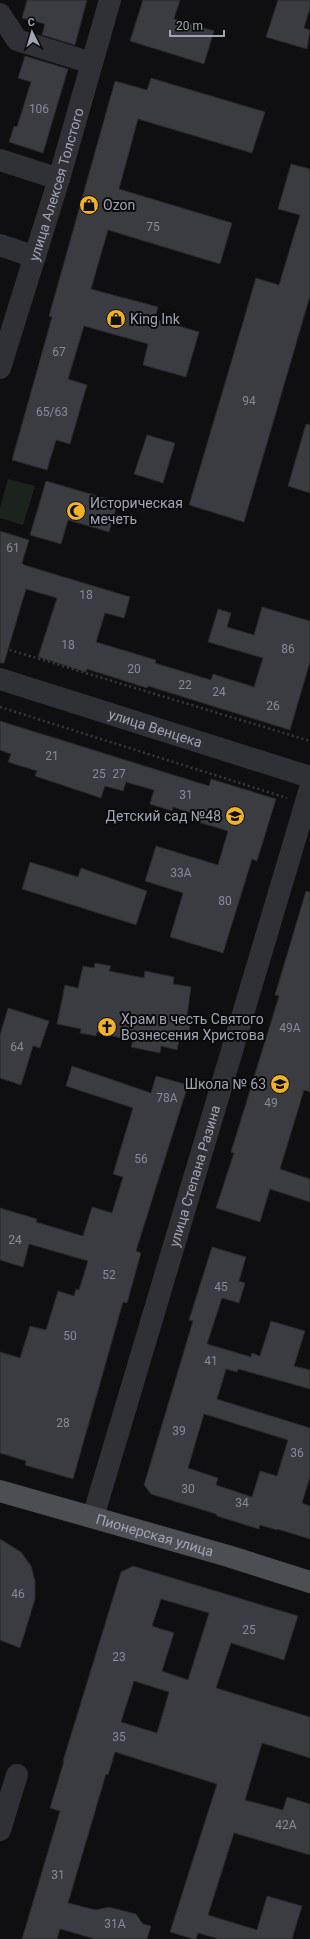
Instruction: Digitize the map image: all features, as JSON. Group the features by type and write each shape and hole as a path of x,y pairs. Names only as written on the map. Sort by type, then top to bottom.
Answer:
{"main road":[{"name":"Пионерская улица","path":"0,1490 310,1582"}],"street":[{"name":"улица Алексея Толстого","path":"0,368 59,179 110,0"},
{"path":"0,14 17,40 92,62"},
{"path":"0,160 59,179"},
{"path":"0,245 35,257"},
{"name":"улица Венцека","path":"0,679 310,777"},
{"name":"улица Степана Разина","path":"93,1517 308,797"},
{"path":"0,1830 17,1775"}],"path":[{"path":"0,647 310,741"},
{"path":"0,707 308,797"}],"shaded area":[{"path":"8,479 35,486 23,525 0,518 0,508"}],"building":[{"path":"27,0 87,0 75,45 42,35 45,24 22,18"},
{"path":"143,0 180,0 174,19 214,31 204,64 130,41"},
{"path":"278,0 310,0 310,8 304,28 310,30 307,49 266,37"},
{"path":"25,56 68,69 43,153 9,142 14,126 17,127 31,82 18,78"},
{"path":"151,78 265,112 252,153 138,119 119,189 232,223 220,264 108,230 91,289 158,307 155,319 199,332 186,377 143,365 148,344 84,326 68,379 87,385 70,444 56,440 47,470 12,460 52,317 49,316 115,81 147,90"},
{"path":"291,164 310,169 310,296 244,522 189,505 256,278 279,285 300,215 278,209"},
{"path":"306,424 310,425 310,493 288,486"},
{"path":"147,435 175,443 163,483 134,474"},
{"name":"Историческая мечеть","path":"46,481 118,502 109,532 68,520 61,544 30,535"},
{"path":"0,531 29,540 22,563 24,565 130,597 124,618 105,613 96,642 156,660 155,663 211,680 213,674 254,687 263,658 208,642 218,609 231,613 227,627 254,635 262,607 310,621 310,662 290,730 148,686 147,688 87,669 86,672 38,657 57,598 26,589 4,663 0,663"},
{"path":"0,721 209,786 211,779 276,799 257,861 252,859 223,953 170,937 183,893 145,881 156,846 218,865 228,831 198,822 200,816 173,807 172,811 150,804 154,790 126,782 123,791 105,786 101,798 35,776 37,771 8,762 11,754 0,750"},
{"path":"30,862 78,877 81,868 147,891 136,925 22,889"},
{"path":"306,891 310,892 310,1092 304,1090 280,1169 310,1179 310,1202 270,1189 260,1222 216,1208 234,1153 231,1152 279,996 275,995"},
{"path":"95,963 111,966 109,971 144,978 145,971 174,977 173,984 191,987 187,1016 192,1017 189,1031 184,1030 183,1035 180,1035 177,1050 161,1046 160,1053 131,1047 133,1041 97,1032 96,1036 80,1033 81,1029 57,1024 65,985 78,988 83,966 94,968"},
{"path":"8,1008 49,1021 40,1048 33,1046 21,1085 0,1078 0,1035"},
{"path":"72,1066 151,1093 156,1076 188,1085 136,1251 141,1253 127,1303 123,1302 73,1479 25,1465 26,1461 0,1453 0,1352 20,1358 30,1326 46,1330 58,1291 74,1296 76,1289 79,1290 88,1261 29,1244 23,1267 0,1260 0,1208 37,1219 36,1222 83,1236 92,1207 112,1213 123,1177 113,1174 133,1108 66,1086"},
{"path":"212,1247 246,1257 239,1281 245,1283 239,1303 222,1298 207,1344 251,1357 252,1353 260,1356 271,1321 305,1331 294,1366 310,1370 310,1389 238,1369 237,1372 226,1369 217,1399 310,1428 310,1477 302,1503 310,1506 310,1539 260,1525 259,1529 217,1516 216,1514 151,1494 144,1485 193,1321 189,1320","holes":["204,1414 288,1440 277,1476 260,1471 252,1497 216,1485 218,1478 188,1468"]},
{"path":"0,1539 21,1552 31,1566 35,1581 35,1599 20,1648 0,1640"},
{"path":"133,1566 298,1616 284,1660 231,1643 216,1688 310,1717 310,1758 262,1743 245,1800 283,1810 287,1797 310,1804 310,1855 234,1833 208,1915 257,1930 267,1896 302,1906 292,1939 219,1939 198,1933 196,1939 193,1939 170,1932 217,1784 115,1752 108,1775 106,1774 68,1903 96,1910 109,1907 136,1914 143,1924 151,1926 147,1939 95,1939 60,1929 57,1939 22,1939 60,1811 50,1808 121,1572","holes":["161,1599 209,1613 188,1680 162,1671 174,1633 152,1626","134,1681 169,1692 157,1733 121,1722"]}],"place":[{"name":"Ozon","path":"89,205"},
{"name":"King Ink","path":"116,319"},
{"name":"Историческая мечеть","path":"76,511"},
{"name":"Детский сад №48","path":"235,816"},
{"name":"Храм в честь Святого Вознесения Христова","path":"107,1027"},
{"name":"Школа № 63","path":"280,1084"}]}
